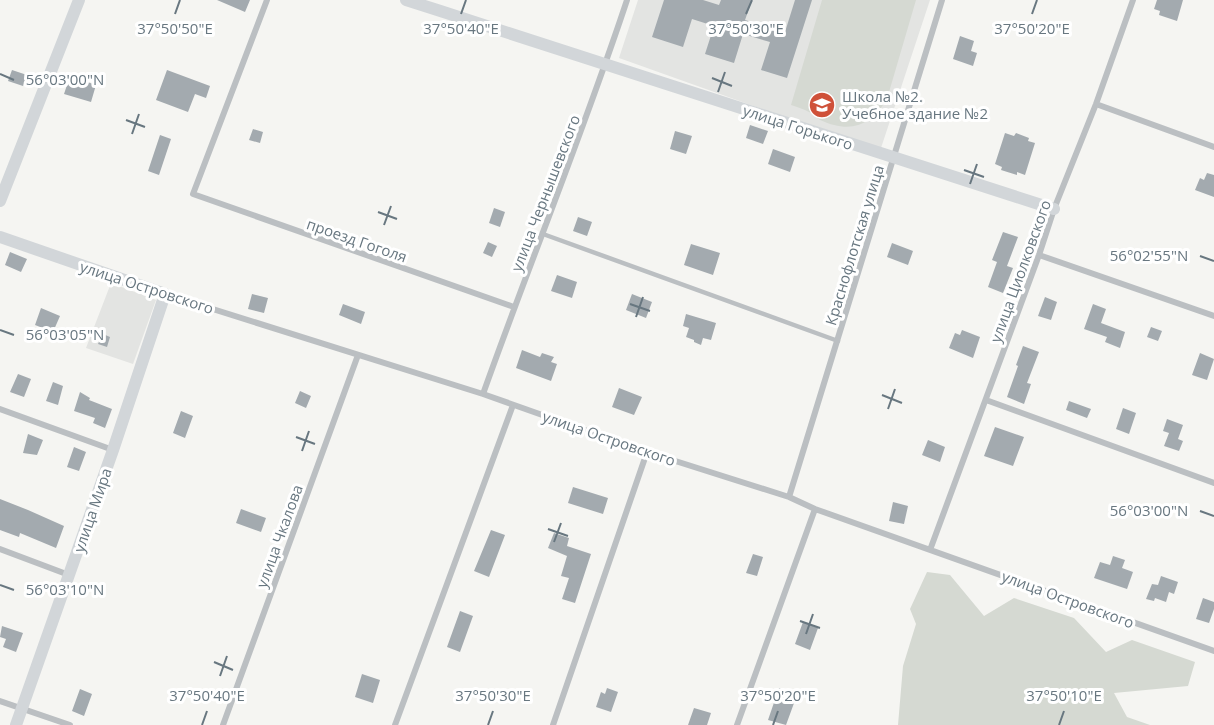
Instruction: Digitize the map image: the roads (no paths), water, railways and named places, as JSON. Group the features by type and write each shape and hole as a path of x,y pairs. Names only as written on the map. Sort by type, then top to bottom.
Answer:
{"street":[{"path":"0,201 79,0"},
{"name":"проезд Гоголя","path":"267,0 193,194 514,307"},
{"name":"улица Горького","path":"406,0 892,159 1054,209"},
{"name":"улица Чернышевского","path":"483,394 606,64 627,0"},
{"name":"Краснофлотская улица","path":"789,497 942,0"},
{"name":"улица Циолковского","path":"930,550 1133,0"},
{"path":"1096,104 1214,147"},
{"name":"улица Островского","path":"0,237 165,294 483,394 647,452 789,497 815,509 1214,651"},
{"path":"1040,255 1214,316"},
{"name":"улица Мира","path":"16,725 70,575 165,294"},
{"name":"улица Чкалова","path":"223,725 358,355"},
{"path":"986,400 1214,483"},
{"path":"395,725 513,405"},
{"path":"0,409 113,450"},
{"path":"553,725 647,452"},
{"path":"737,725 815,509"},
{"path":"0,549 70,575"},
{"path":"0,701 70,725"}],"lane":[{"path":"543,234 838,341"}],"place":[{"name":"Школа №2. Учебное здание №2","path":"822,105"}]}
